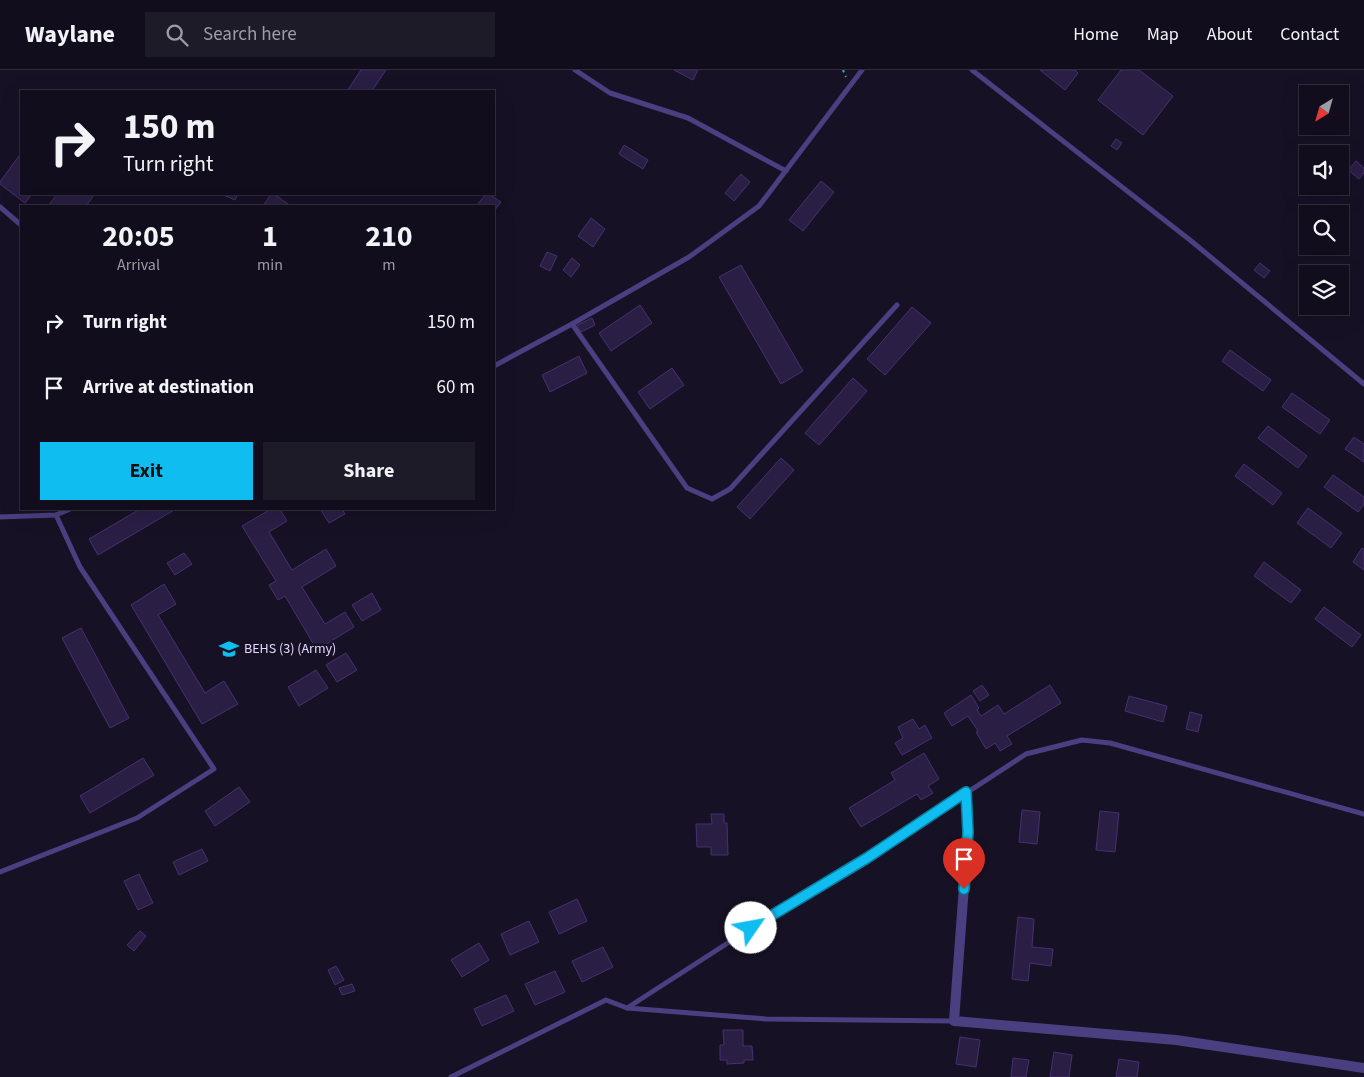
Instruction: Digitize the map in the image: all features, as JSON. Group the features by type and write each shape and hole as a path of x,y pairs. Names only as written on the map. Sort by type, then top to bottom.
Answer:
{"street":[{"path":"966,792 968,832 954,1021 1176,1040 1364,1068"}],"lane":[{"path":"575,70 610,93 688,118 786,171"},
{"path":"495,365 572,324 697,252 759,206 862,70"},
{"path":"972,70 1190,240 1364,384"},
{"path":"0,208 20,224"},
{"path":"572,324 687,488 712,499 730,490 897,306"},
{"path":"0,517 56,515 68,510"},
{"path":"0,872 137,818 214,769 80,567 56,515"},
{"path":"627,1008 782,908 867,858 1026,754 1082,740 1110,744 1364,814"},
{"path":"451,1077 606,1000 627,1008 766,1019 954,1021"}],"building":[{"path":"361,70 386,70 373,90 348,90"},
{"path":"674,70 698,70 693,80"},
{"path":"1040,70 1075,70 1078,73 1065,90"},
{"path":"1121,70 1139,70 1173,96 1143,135 1098,100"},
{"path":"1116,139 1122,143 1117,150 1111,146"},
{"path":"624,145 648,160 643,169 619,154"},
{"path":"20,154 20,195 31,195 25,203 0,184"},
{"path":"1356,161 1364,168 1364,173 1359,179 1349,169"},
{"path":"741,174 750,182 734,201 725,193"},
{"path":"821,181 834,192 803,231 789,220"},
{"path":"56,195 94,195 87,205 49,205"},
{"path":"223,195 238,195 235,200"},
{"path":"270,195 275,195 290,205 264,205"},
{"path":"485,195 490,195 501,202 495,210 495,205 477,205"},
{"path":"591,218 605,229 593,247 578,236"},
{"path":"547,252 557,256 550,271 540,266"},
{"path":"572,258 580,265 571,277 563,270"},
{"path":"1260,263 1270,271 1264,278 1254,270"},
{"path":"741,265 803,371 781,384 719,277"},
{"path":"640,305 652,323 611,351 599,333"},
{"path":"912,307 931,323 885,375 867,359"},
{"path":"592,318 595,325 581,332 577,325"},
{"path":"1230,350 1271,380 1263,391 1222,361"},
{"path":"579,356 587,373 550,392 542,375"},
{"path":"672,368 684,385 650,409 638,392"},
{"path":"853,378 867,391 819,445 805,433"},
{"path":"1292,393 1330,420 1320,434 1282,407"},
{"path":"1268,426 1307,456 1298,468 1258,438"},
{"path":"1354,437 1364,444 1364,462 1345,449"},
{"path":"781,458 794,470 750,519 737,507"},
{"path":"1244,464 1282,493 1273,505 1235,476"},
{"path":"1333,475 1364,497 1364,504 1358,512 1324,487"},
{"path":"1308,508 1342,533 1331,548 1297,523"},
{"path":"138,510 174,510 98,555 89,539"},
{"path":"269,510 281,510 287,521 269,532 292,570 326,549 336,566 302,587 325,624 345,612 354,627 317,650 285,596 278,600 269,585 276,581 242,526"},
{"path":"321,510 343,510 345,514 329,523"},
{"path":"1362,548 1364,550 1364,570 1353,562"},
{"path":"184,553 192,564 175,575 167,563"},
{"path":"1264,562 1301,590 1291,603 1254,576"},
{"path":"164,584 176,604 158,615 205,693 224,681 238,704 202,724 131,605"},
{"path":"372,593 381,610 362,621 352,605"},
{"path":"1324,607 1361,635 1352,647 1315,619"},
{"path":"81,628 129,718 110,728 62,638"},
{"path":"346,653 357,670 337,682 326,665"},
{"path":"316,670 328,688 299,706 288,687"},
{"path":"982,685 989,695 980,701 973,691"},
{"path":"1050,685 1061,703 1007,736 1012,744 1000,751 995,743 986,749 976,732 978,731 968,716 952,726 944,713 971,695 979,708 977,710 981,716 998,705 1004,714"},
{"path":"1129,696 1167,706 1163,722 1125,711"},
{"path":"1190,712 1202,715 1198,732 1186,729"},
{"path":"913,719 919,729 925,725 932,738 902,755 895,743 903,738 898,727"},
{"path":"924,753 939,779 928,786 933,793 921,800 917,794 861,827 849,808 895,780 891,773"},
{"path":"143,758 154,775 90,813 80,796"},
{"path":"239,787 250,802 215,826 205,811"},
{"path":"1022,810 1040,812 1037,844 1019,842"},
{"path":"1100,811 1119,813 1115,852 1096,850"},
{"path":"711,814 724,814 724,823 727,823 728,855 711,855 711,847 697,847 696,824 712,824"},
{"path":"202,849 208,861 179,875 173,862"},
{"path":"139,874 153,903 138,910 124,881"},
{"path":"577,899 587,921 559,934 549,912"},
{"path":"1018,917 1034,919 1032,947 1053,949 1051,966 1030,963 1028,981 1012,979"},
{"path":"529,921 539,942 510,955 501,934"},
{"path":"140,931 146,936 134,951 127,945"},
{"path":"479,943 489,960 462,977 451,960"},
{"path":"603,947 613,967 582,982 572,961"},
{"path":"336,966 344,980 335,985 328,970"},
{"path":"555,971 565,992 535,1005 525,984"},
{"path":"352,984 355,991 342,995 339,988"},
{"path":"506,995 514,1011 482,1026 474,1009"},
{"path":"723,1030 743,1030 743,1046 752,1046 753,1060 744,1060 744,1063 727,1064 727,1060 720,1060 720,1045 724,1045"},
{"path":"960,1037 980,1040 976,1067 956,1064"},
{"path":"1054,1052 1072,1055 1069,1077 1050,1077"},
{"path":"1013,1058 1029,1060 1026,1077 1011,1077"},
{"path":"1119,1059 1139,1062 1137,1077 1116,1077"}],"place":[{"name":"BEHS (3) (Army)","path":"229,649"}],"route":[{"path":"751,928 867,858 966,792 968,832 964,889"}]}
